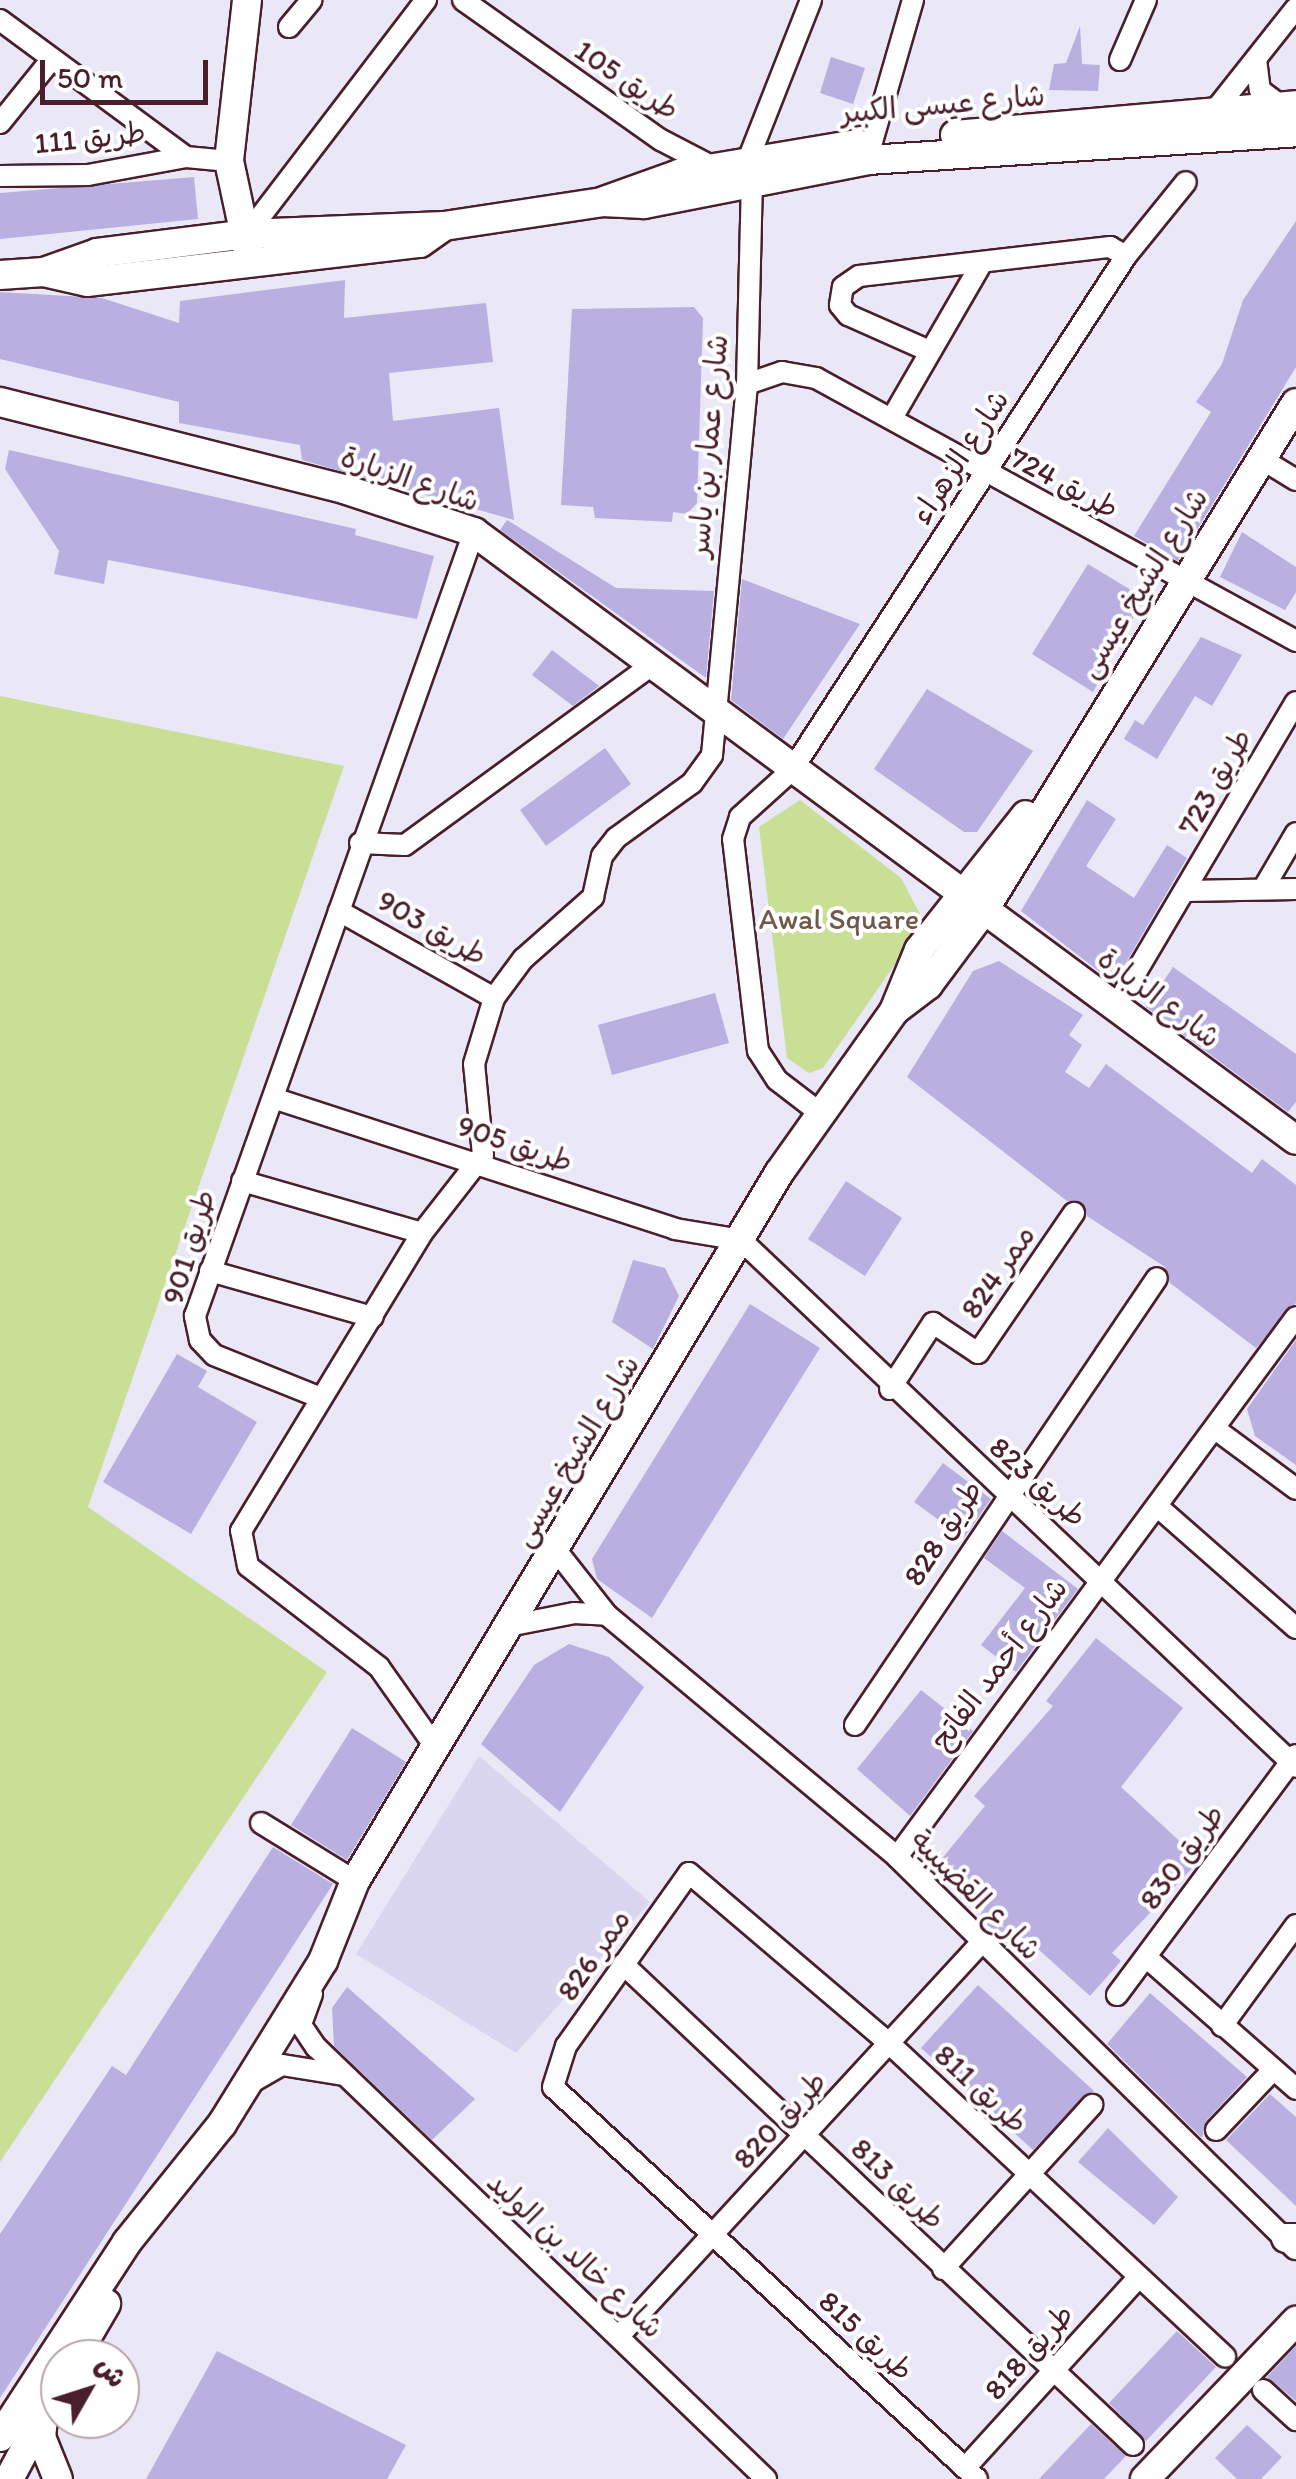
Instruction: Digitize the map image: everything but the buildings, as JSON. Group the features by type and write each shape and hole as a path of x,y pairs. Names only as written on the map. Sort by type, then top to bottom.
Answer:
{"street":[{"path":"247,0 229,162 248,249"},
{"path":"288,27 312,0"},
{"path":"248,249 426,0"},
{"name":"طريق 105","path":"463,0 661,140 713,168"},
{"name":"شارع عمار بن ياسر","path":"720,716 748,384 750,170 811,0"},
{"path":"872,142 913,0"},
{"path":"1120,60 1146,0"},
{"path":"1211,126 1296,8"},
{"path":"0,20 186,157 229,162"},
{"path":"1256,59 1260,90 1288,106"},
{"path":"0,123 51,60"},
{"name":"شارع عيسى الكبير","path":"602,202 641,184 713,168 750,170 1211,126 1288,106"},
{"name":"شارع عيسى الكبير","path":"0,275 44,272 85,256 248,249 423,221 444,226 602,202 644,204 750,170 872,142 1211,126 1296,132"},
{"name":"طريق 111","path":"0,176 88,175 186,157"},
{"name":"شارع الزهراء","path":"792,770 1126,256 1186,182"},
{"path":"927,350 848,315 843,287 859,276 980,266 1110,247 1126,256"},
{"path":"892,418 927,350 980,266"},
{"name":"طريق 724","path":"748,384 798,373 892,418 984,474 1296,641"},
{"name":"شارع الزبارة","path":"0,402 330,486 474,532 1296,1140"},
{"name":"شارع الشيخ عيسى","path":"0,2437 143,2222 238,2098 326,1949 355,1880 434,1746 820,1113 894,1011 928,985 984,910 1046,799 1296,403"},
{"path":"1260,458 1296,480"},
{"name":"طريق 901","path":"321,1398 206,1348 195,1316 340,911 360,843 474,532"},
{"path":"360,843 405,845 653,664"},
{"name":"طريق 723","path":"1116,1006 1296,702"},
{"name":"طريق 903","path":"477,1164 486,1135 474,1064 494,998 523,958 593,897 602,856 616,838 703,770 720,716"},
{"path":"792,770 756,798 733,839 758,1051 777,1080 820,1113"},
{"name":"شارع الشيخ عيسى","path":"894,1011 905,974 960,894 1046,799"},
{"path":"1266,884 1296,832"},
{"path":"1185,891 1266,884 1296,889"},
{"name":"طريق 903","path":"340,911 494,998"},
{"name":"طريق 905","path":"273,1098 675,1229 741,1240"},
{"path":"434,1746 378,1668 242,1555 241,1530 422,1233 477,1164"},
{"path":"242,1181 422,1233"},
{"name":"ممر 824","path":"890,1388 932,1323 978,1353 1074,1214"},
{"name":"طريق 823","path":"741,1240 890,1388 1294,1761"},
{"path":"210,1271 372,1318"},
{"name":"طريق 828","path":"854,1725 1004,1493 1157,1278"},
{"name":"شارع أحمد الفاتح","path":"897,1857 1100,1579 1218,1431 1296,1317"},
{"path":"1218,1431 1296,1489"},
{"path":"1157,1506 1296,1628"},
{"name":"شارع القضيبية","path":"555,1548 606,1615 897,1857 1293,2242"},
{"path":"508,1626 574,1613 606,1615"},
{"name":"طريق 830","path":"1117,1995 1294,1761"},
{"path":"261,1823 355,1880"},
{"name":"ممر 826","path":"689,1872 553,2074 561,2100 714,2237"},
{"name":"طريق 811","path":"689,1872 891,2045 1233,2364"},
{"path":"1222,2026 1296,1925"},
{"name":"طريق 820","path":"619,2336 982,1942"},
{"name":"شارع الشيخ عيسى","path":"190,2160 205,2116 286,1985 326,1949"},
{"name":"شارع خالد بن الوليد","path":"326,1949 301,2025 344,2075 766,2479"},
{"path":"1146,1957 1295,2085"},
{"name":"طريق 813","path":"624,1964 1052,2372 1133,2444"},
{"path":"238,2098 263,2071 282,2065 344,2075"},
{"path":"1216,2130 1273,2070"},
{"path":"943,2269 1092,2105"},
{"name":"شارع الشيخ عيسى","path":"85,2339 137,2248 143,2222"},
{"name":"طريق 815","path":"714,2237 971,2473"},
{"name":"طريق 818","path":"971,2473 1052,2372 1138,2277"},
{"path":"1233,2364 1243,2359 1296,2302"},
{"path":"1157,2475 1233,2364 1296,2321"},
{"path":"1264,2390 1296,2420"},
{"path":"11,2472 40,2421"},
{"path":"41,2439 58,2479"}],"shaded area":[{"path":"479,1756 650,1902 516,2053 356,1954"}],"green space":[{"path":"0,696 344,766 88,1507 327,1672 0,2162"},
{"name":"Awal Square","path":"800,800 901,878 920,914 920,928 823,1068 809,1073 787,1058 759,827"}]}
